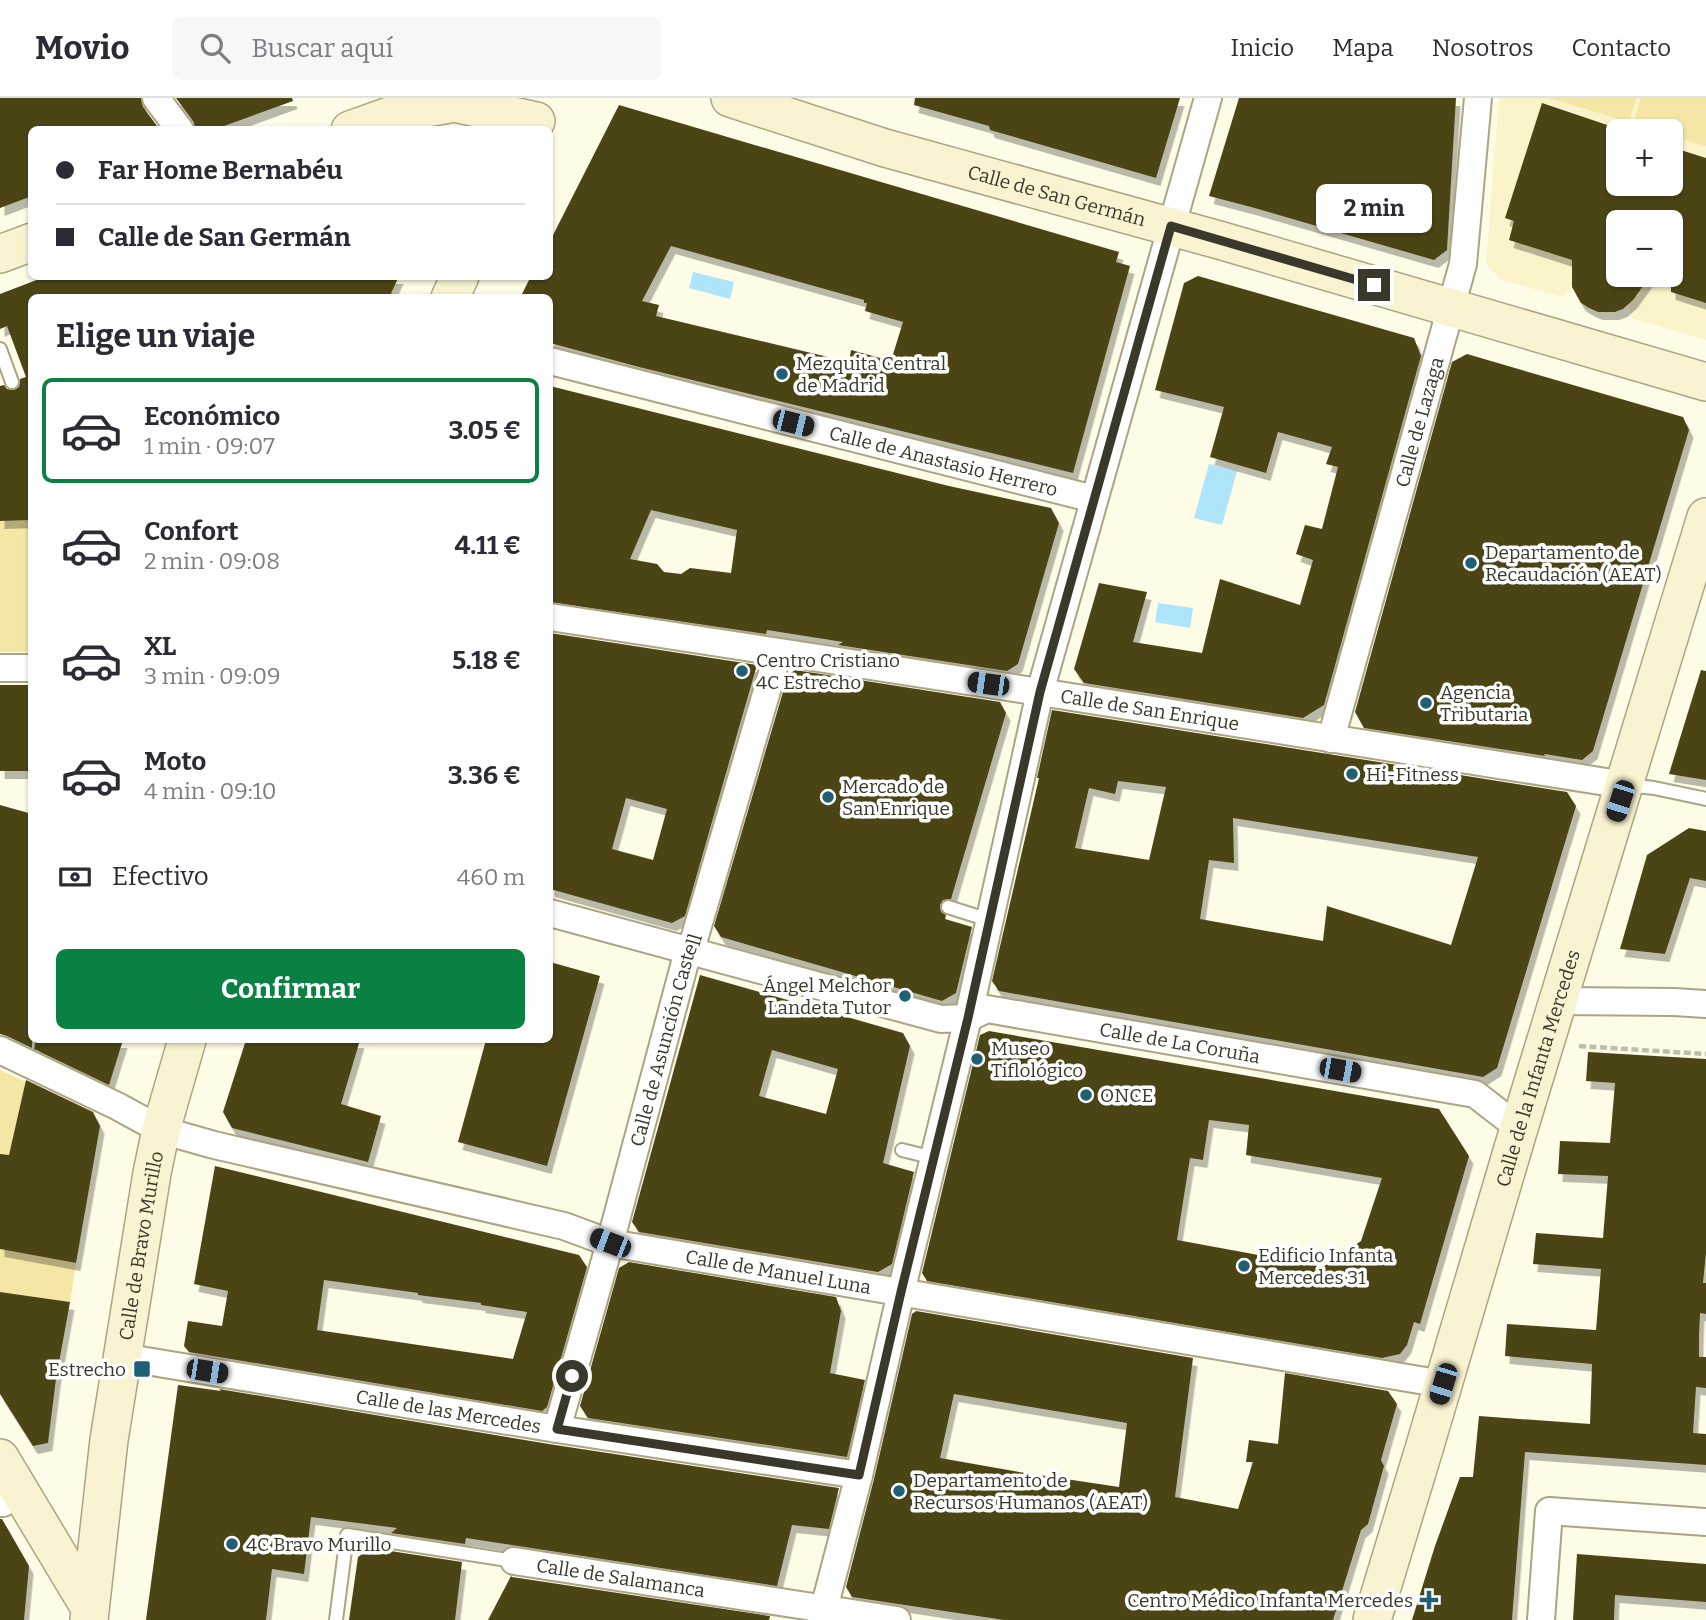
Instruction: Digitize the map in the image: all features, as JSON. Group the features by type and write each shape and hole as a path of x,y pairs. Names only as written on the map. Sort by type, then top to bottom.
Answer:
{"street":[{"path":"156,98 177,126"},
{"name":"Calle de San Germán","path":"730,98 885,148 1171,226 1706,382"},
{"path":"822,1615 859,1475 968,1018 1040,692 1208,98"},
{"name":"Calle de Lazaga","path":"1331,739 1463,264 1478,98"},
{"path":"387,114 454,103 538,116"},
{"path":"0,254 28,244"},
{"name":"Calle de Anastasio Herrero","path":"553,362 1094,499"},
{"name":"Calle de la Infanta Mercedes","path":"1372,1620 1706,517"},
{"name":"Calle de San Enrique","path":"553,617 1625,785"},
{"name":"Calle de Asunción Castell","path":"557,1429 688,951 693,943 778,653"},
{"path":"0,668 28,668"},
{"name":"Calle de La Coruña","path":"553,914 941,1019 968,1018 987,1009 1475,1094 1520,1128"},
{"path":"1559,1001 1706,1004"},
{"name":"Calle de Bravo Murillo","path":"89,1614 109,1440 152,1173 161,1130 186,1043"},
{"name":"Calle de Manuel Luna","path":"0,1050 161,1130 214,1145 564,1226 610,1243 1443,1384"},
{"name":"Calle de las Mercedes","path":"122,1357 557,1429 859,1475"},
{"path":"0,1458 89,1614"},
{"path":"1541,1620 1549,1511 1706,1522"},
{"name":"Calle de Salamanca","path":"514,1561 822,1615 897,1620"}],"lane":[{"path":"0,349 12,382"},
{"path":"1625,785 1706,799"},
{"path":"948,907 989,920"},
{"path":"902,1150 934,1158"},
{"name":"Calle de Salamanca","path":"336,1620 347,1535 514,1561"}],"path":[{"path":"1579,1046 1706,1054"}],"shaded area":[{"path":"1499,98 1706,98 1706,340 1632,318 1628,305 1615,312 1606,313 1589,308 1581,303 1572,288 1564,297 1501,280 1486,264"},
{"path":"1549,98 1636,98 1630,119 1619,119"},
{"path":"1641,98 1706,98 1706,146 1683,139 1683,119 1635,119"},
{"path":"28,520 28,652 0,652 0,521"},
{"path":"0,1070 26,1082 9,1155 0,1154"},
{"path":"0,1249 76,1263 70,1302 0,1292"}],"water":[{"path":"693,272 734,282 730,299 689,288"},
{"path":"1209,464 1237,471 1222,525 1194,518"},
{"path":"1158,603 1193,608 1190,628 1155,622"}],"building":[{"path":"0,98 141,98 143,107 157,126 28,126 28,198 0,208"},
{"path":"176,98 292,98 293,101 224,126 195,126"},
{"path":"915,98 1180,98 1156,178 914,105"},
{"path":"1239,98 1456,98 1447,250 1434,260 1209,196"},
{"path":"1542,103 1606,125 1606,196 1683,196 1683,151 1706,158 1706,303 1671,292 1671,287 1683,287 1683,210 1606,210 1606,287 1642,287 1633,300 1615,312 1598,312 1581,303 1572,287 1572,260 1509,240 1514,221 1505,218"},
{"path":"619,105 1119,252 1116,262 1130,266 1073,473 553,344 553,294 522,294 529,280 553,280 553,235","holes":["671,246 864,300 864,303 867,303 865,311 903,322 891,361 851,350 849,362 656,316 659,305 642,301"]},
{"path":"1198,276 1414,338 1421,356 1324,705 1303,718 1084,683 1074,669 1099,583 1147,592 1133,642 1202,653 1220,579 1300,605 1313,560 1296,554 1305,525 1322,529 1338,467 1326,464 1332,447 1278,432 1266,473 1210,457 1224,407 1155,390 1184,283"},
{"path":"37,280 397,280 391,294 28,294 28,520 0,521 0,386 14,390 19,387 20,379 26,377 7,326 0,329 0,294"},
{"path":"1467,354 1683,417 1689,430 1593,751 1582,760 1364,728 1355,712 1452,362"},
{"path":"553,387 949,486 1051,508 1059,523 1018,664 1007,671 838,645 843,642 767,630 766,634 553,602","holes":["651,510 737,530 731,573 690,568 681,574 664,572 657,564 630,559"]},
{"path":"553,633 757,665 685,916 672,923 553,890","holes":["626,798 667,809 653,860 612,849"]},
{"path":"795,670 1000,702 1006,713 951,899 943,900 940,905 941,912 946,915 945,919 972,927 956,993 942,1001 721,937 714,926 788,675"},
{"path":"1701,670 1706,671 1706,780 1669,774"},
{"path":"0,685 28,685 28,771 0,771"},
{"path":"1052,710 1567,792 1576,806 1497,1068 1483,1077 999,991 992,981","holes":["1118,781 1166,787 1149,860 1075,848 1089,788 1115,794","1233,818 1478,857 1451,945 1327,906 1323,941 1200,919 1209,860 1234,863"]},
{"path":"0,805 28,813 28,1043 32,1043 32,1048 0,1034"},
{"path":"1689,828 1706,831 1706,881 1690,878 1665,954 1620,949 1647,855"},
{"path":"553,963 600,976 547,1166 458,1142 485,1043 553,1043"},
{"path":"700,975 903,1033 910,1046 883,1163 914,1172 892,1264 878,1272 639,1232 632,1222","holes":["772,1050 838,1069 826,1114 759,1096"]},
{"path":"989,1031 1439,1109 1469,1156 1420,1324 1414,1322 1407,1345 1400,1354 1382,1358 927,1281 922,1273 980,1035","holes":["1209,1120 1249,1125 1246,1155 1382,1178 1361,1241 1323,1267 1177,1240 1190,1158 1203,1160"]},
{"path":"35,1043 122,1043 109,1085 34,1049"},
{"path":"245,1043 359,1043 341,1104 381,1116 368,1162 232,1128 223,1112"},
{"path":"1588,1052 1706,1059 1706,1253 1703,1283 1706,1283 1706,1314 1700,1313 1699,1357 1706,1357 1706,1388 1696,1387 1693,1433 1706,1434 1706,1465 1525,1452 1512,1620 1412,1620 1460,1477 1473,1477 1479,1416 1590,1424 1592,1364 1505,1356 1507,1324 1596,1330 1601,1269 1533,1264 1536,1233 1603,1238 1608,1176 1558,1174 1560,1141 1610,1143 1615,1083 1586,1081"},
{"path":"26,1080 93,1112 100,1126 76,1263 0,1249 0,1154 9,1155"},
{"path":"215,1166 579,1255 587,1267 547,1407 542,1411 189,1352 184,1346 188,1321 222,1326 228,1291 194,1284","holes":["324,1280 527,1312 513,1359 317,1330"]},
{"path":"629,1262 836,1297 841,1311 830,1373 865,1380 847,1457 588,1418 580,1406 619,1268"},
{"path":"0,1292 70,1302 48,1443 33,1446 0,1394"},
{"path":"916,1311 1193,1358 1175,1497 1238,1509 1253,1462 1246,1462 1249,1440 1278,1444 1285,1373 1388,1391 1397,1404 1381,1460 1384,1466 1368,1524 1361,1530 1333,1620 1004,1620 852,1597 846,1587 912,1314","holes":["954,1394 1127,1423 1119,1487 940,1458"]},
{"path":"178,1385 221,1391 219,1389 555,1445 839,1488 829,1529 792,1525 777,1586 466,1538 465,1544 391,1533 397,1528 311,1517 304,1574 272,1569 266,1620 146,1620"},
{"path":"0,1519 29,1566 24,1620 0,1620"},
{"path":"371,1548 462,1562 455,1620 349,1620 358,1557"},
{"path":"1577,1554 1706,1564 1706,1602 1615,1595 1614,1620 1573,1620"},
{"path":"511,1576 770,1616 769,1620 488,1620"}],"place":[{"name":"Mezquita Central de Madrid","path":"782,374"},
{"name":"Departamento de Recaudación (AEAT)","path":"1471,563"},
{"name":"Centro Cristiano 4C Estrecho","path":"742,671"},
{"name":"Agencia Tributaria","path":"1426,703"},
{"name":"Hi-Fitness","path":"1352,774"},
{"name":"Mercado de San Enrique","path":"828,797"},
{"name":"Ángel Melchor Landeta Tutor","path":"905,996"},
{"name":"Museo Tiflológico","path":"977,1059"},
{"name":"ONCE","path":"1086,1095"},
{"name":"Edificio Infanta Mercedes 31","path":"1244,1266"},
{"name":"Estrecho","path":"142,1369"},
{"name":"Departamento de Recursos Humanos (AEAT)","path":"899,1491"},
{"name":"4C Bravo Murillo","path":"232,1544"},
{"name":"Centro Médico Infanta Mercedes","path":"1429,1600"}],"route":[{"path":"572,1376 557,1429 859,1475 968,1018 1040,692 1171,226 1374,285"}]}
